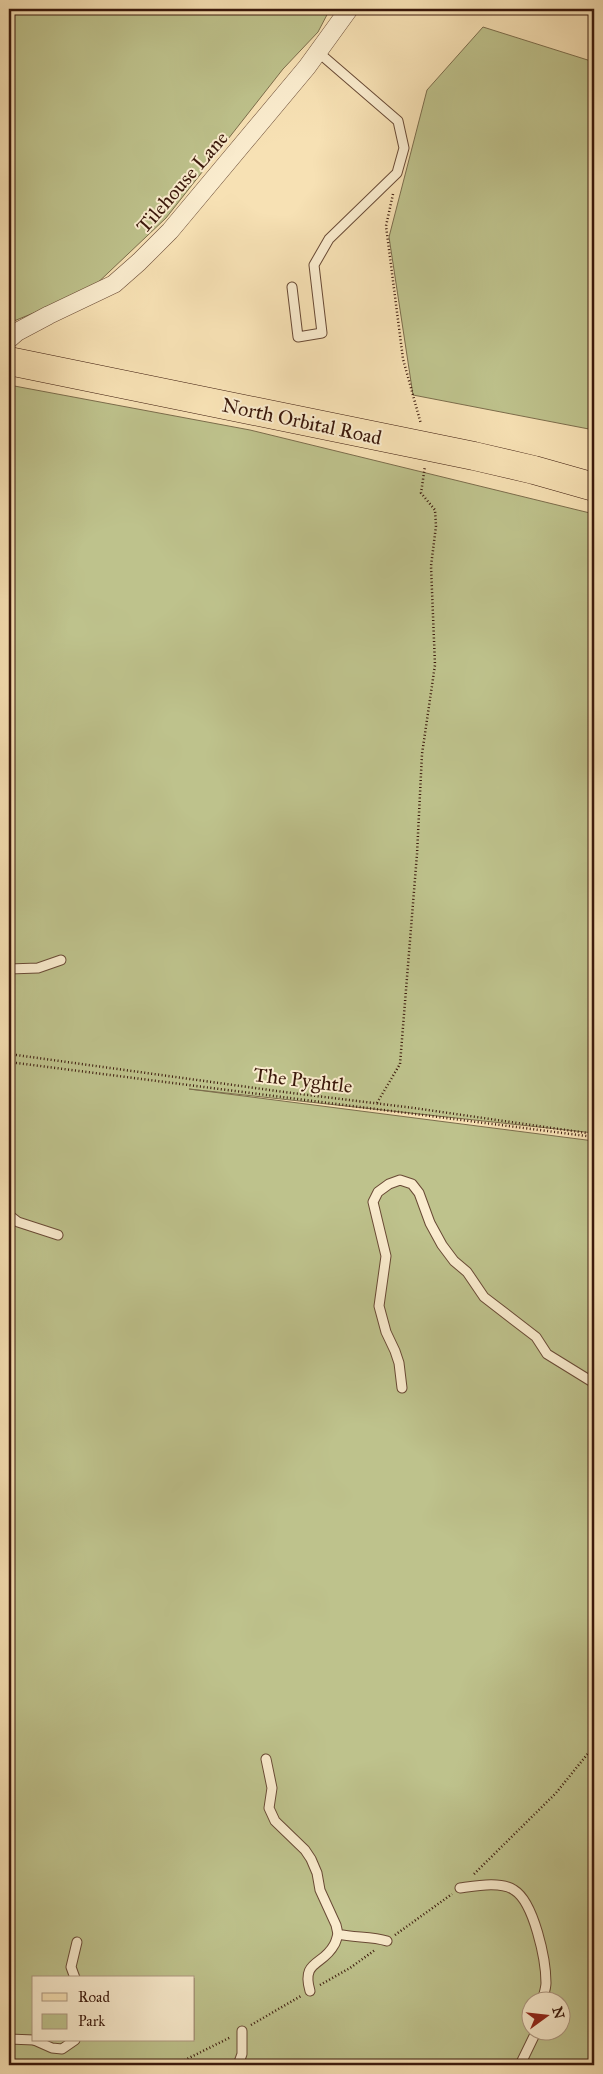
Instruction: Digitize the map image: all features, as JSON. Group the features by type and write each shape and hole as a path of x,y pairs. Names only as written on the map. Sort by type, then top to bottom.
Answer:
{"main road":[{"name":"North Orbital Road","path":"9,361 534,470 594,487"}],"street":[{"name":"Tilehouse Lane","path":"9,339 17,332 49,315 114,284 139,262 170,231 318,52 349,9"}],"lane":[{"path":"292,288 298,337 322,333 314,265 329,238 397,173 404,148 398,122 318,52"},
{"path":"9,969 38,968 61,960"},
{"path":"402,1388 399,1363 386,1332 379,1306 386,1256 373,1202 378,1192 389,1184 400,1180 412,1184 419,1193 430,1223 442,1245 467,1272 484,1297 536,1337 547,1354 594,1383"},
{"path":"9,1215 18,1222 58,1235"},
{"path":"266,1759 272,1788 270,1808 275,1821 305,1850 311,1859 317,1873 320,1890 336,1925 338,1934 334,1946 309,1969 307,1980 310,1991"},
{"path":"460,1888 487,1884 513,1889 528,1905 539,1938 546,1983 544,1992"},
{"path":"338,1934 374,1937 387,1941"},
{"path":"74,1976 71,1967 77,1942"},
{"path":"238,2065 242,2054 242,2031"},
{"path":"9,2039 32,2040"},
{"path":"38,2042 62,2050 72,2042"},
{"path":"520,2065 531,2042"}],"path":[{"path":"377,1103 400,1064 417,854 422,754 435,665 431,566 436,526 435,510 421,493 428,448 402,359 386,226 397,173"},
{"name":"The Pyghtle","path":"9,1054 377,1103 594,1135"},
{"path":"9,1062 594,1135"},
{"path":"175,2065 212,2048 350,1968 460,1888 556,1793 594,1746"}],"green space":[{"path":"9,9 330,9 318,32 283,69 166,218 90,290 9,323"},
{"path":"483,27 594,62 594,430 413,395 389,237 427,90"},
{"path":"9,385 250,430 594,514 594,1133 189,1089 594,1141 594,2065 9,2065"}]}
